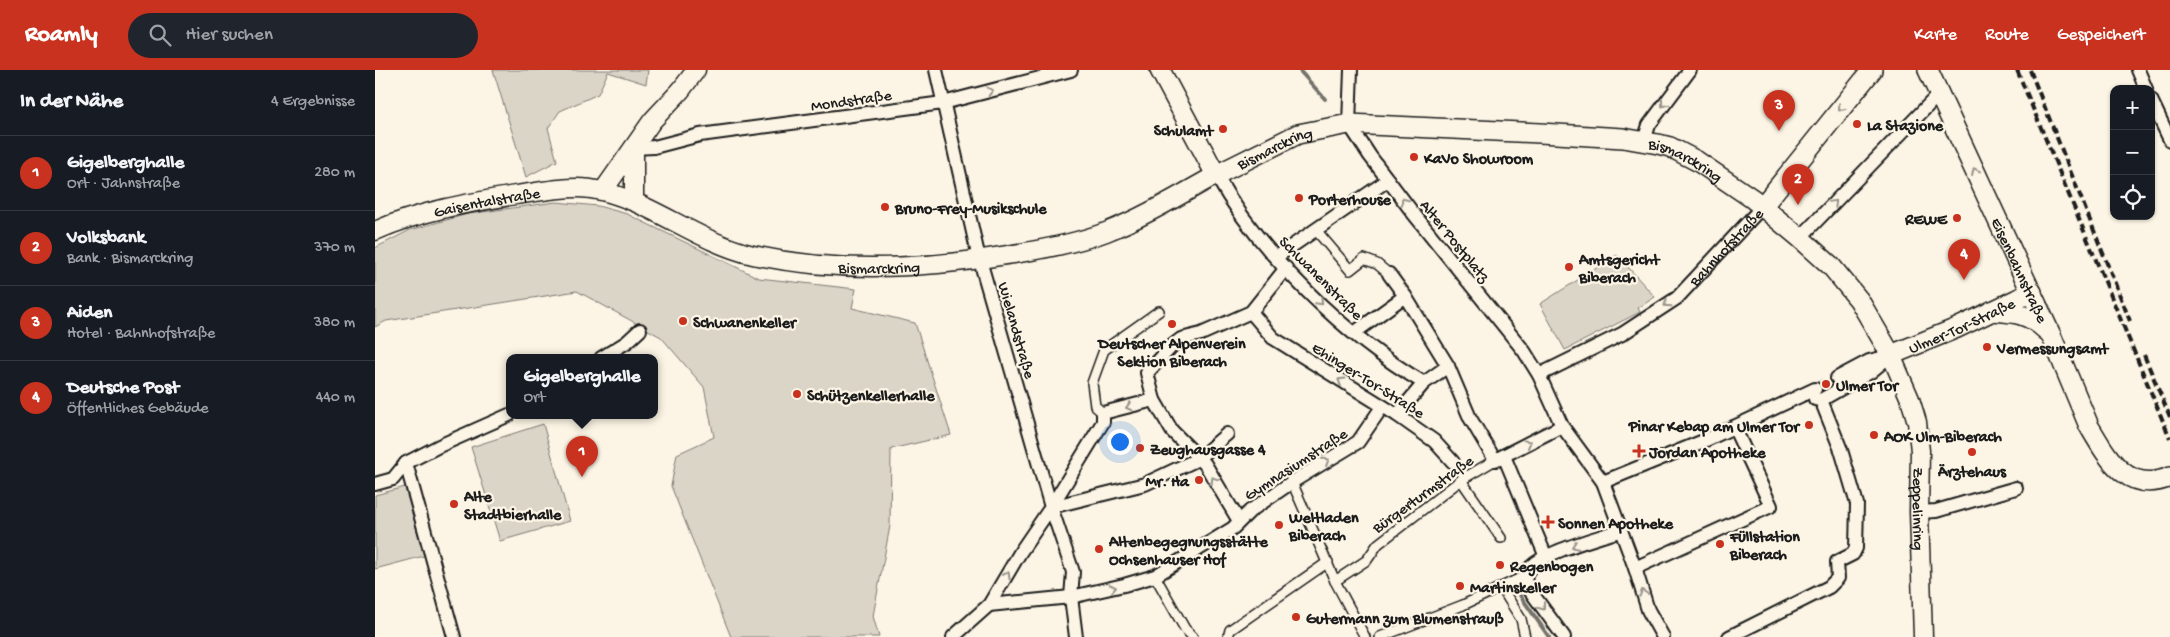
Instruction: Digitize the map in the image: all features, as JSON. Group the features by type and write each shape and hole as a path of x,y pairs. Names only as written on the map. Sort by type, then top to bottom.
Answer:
{"main road":[{"path":"603,191 653,121 696,70"},
{"path":"1160,70 1216,176"},
{"name":"Bahnhofstraße","path":"1762,207 1872,70"},
{"name":"Eisenbahnstraße","path":"1928,70 2051,335 2089,426 2119,472 2141,481 2160,481 2170,477"},
{"name":"Bismarckring","path":"603,191 633,201 727,247 753,255 804,262 920,267 981,260 1049,248 1105,232 1157,208 1298,134 1349,124 1623,138 1670,147 1684,154 1753,199 1831,266 1859,300 1891,355"},
{"path":"633,201 634,148"},
{"name":"Gaisentalstraße","path":"375,231 392,223 461,204 543,191 577,188 603,191"},
{"name":"Ulmer-Tor-Straße","path":"1891,355 1957,328 2031,292"},
{"path":"1991,311 2034,319 2051,335"},
{"name":"Zeppelinring","path":"1891,355 1910,399 1917,422 1920,451 1919,512 1923,637"}],"street":[{"name":"Wielandstraße","path":"936,70 981,260 1051,507 1073,572 1071,597 1076,637"},
{"name":"Mondstraße","path":"634,148 654,147 700,135 943,103 1071,70"},
{"path":"1349,124 1351,70"},
{"path":"1643,141 1649,125 1690,70"},
{"path":"2138,70 2144,85"},
{"path":"1800,238 1939,94"},
{"path":"2155,108 2170,140"},
{"name":"Alter Postplatz","path":"1349,124 1388,180 1512,333 1539,375"},
{"name":"Schwanenstraße","path":"1216,176 1232,204 1285,268 1355,333 1424,383"},
{"path":"1276,257 1388,180"},
{"name":"Bahnhofstraße","path":"1539,375 1622,334 1677,298 1762,207"},
{"path":"1315,230 1350,270 1364,259 1377,264 1389,274 1405,296 1448,366 1471,418 1499,458 1547,556"},
{"path":"1239,521 1205,464 1172,431 1155,400 1147,373 1172,346 1181,340 1201,334 1251,312 1285,268"},
{"path":"1355,333 1405,296"},
{"path":"953,637 989,605 1021,550 1051,507 1103,422 1103,413 1095,406 1092,383 1104,350 1159,311"},
{"name":"Ehinger-Tor-Straße","path":"1251,312 1273,338 1397,415 1435,441 1453,462 1501,538"},
{"path":"608,354 627,342 640,330"},
{"name":"Ulmer-Tor-Straße","path":"1837,378 1869,361 1891,355"},
{"name":"Ulmer-Tor-Straße","path":"1818,394 1873,371 1891,355"},
{"path":"1397,415 1424,383 1448,366"},
{"path":"1539,375 1562,426 1603,482 1649,610 1663,637"},
{"path":"1603,482 1734,427 1795,397 1818,394 1841,450 1857,504 1856,548 1853,554 1837,562 1838,578 1829,588 1755,631 1729,637"},
{"path":"1103,413 1155,400"},
{"name":"Gymnasiumstraße","path":"989,605 1071,597 1155,576 1233,528 1250,511 1292,482 1358,442 1382,407"},
{"path":"375,484 393,479 406,463 456,437 506,416"},
{"name":"Bürgerturmstraße","path":"1335,581 1367,560 1379,544 1464,479 1499,458 1562,426"},
{"path":"1635,568 1771,506 1734,427"},
{"path":"1051,507 1145,484 1198,459 1227,434"},
{"path":"406,463 454,637"},
{"path":"1292,482 1335,581 1365,637"},
{"path":"1919,512 1937,510 2016,488"},
{"path":"1381,637 1463,605 1525,576 1531,567 1547,556 1621,530"},
{"path":"1229,637 1230,630 1328,562"},
{"path":"1155,576 1185,629 1193,637"},
{"path":"1525,576 1526,585 1564,637"},
{"path":"1501,587 1521,619 1525,637"}],"shaded area":[{"path":"493,70 648,70 646,84 608,72 598,94 560,111 548,128 557,161 526,177"},
{"path":"556,202 598,206 627,214 759,278 856,289 852,308 915,323 951,435 891,449 890,526 873,616 879,637 731,637 671,486 677,454 714,437 704,387 661,337 577,291 386,321 375,327 375,248 410,230 468,214"},
{"path":"1617,255 1655,297 1638,308 1640,312 1565,350 1540,304"},
{"path":"543,424 570,521 500,541 471,447"},
{"path":"405,487 424,556 375,569 375,495"}],"waterway":[{"path":"1299,70 1325,99"},
{"path":"1515,588 1549,637"}],"tunnel":[{"path":"1815,389 1837,378"}],"railway":[{"path":"2017,70 2170,438"},
{"path":"2030,70 2130,321"},
{"path":"2144,355 2170,417"}],"place":[{"name":"La Stazione","path":"1857,124"},
{"name":"Schulamt","path":"1223,129"},
{"name":"Aiden","path":"1779,131"},
{"name":"KaVo Showroom","path":"1414,157"},
{"name":"Porterhouse","path":"1299,198"},
{"name":"Volksbank","path":"1798,205"},
{"name":"Bruno-Frey-Musikschule","path":"885,207"},
{"name":"REWE","path":"1957,218"},
{"name":"Amtsgericht Biberach","path":"1569,267"},
{"name":"Deutsche Post","path":"1964,280"},
{"name":"Schwanenkeller","path":"683,321"},
{"name":"Deutscher Alpenverein Sektion Biberach","path":"1172,324"},
{"name":"Vermessungsamt","path":"1987,347"},
{"name":"Ulmer Tor","path":"1826,384"},
{"name":"Schützenkellerhalle","path":"797,394"},
{"name":"Pinar Kebap am Ulmer Tor","path":"1809,425"},
{"name":"AOK Ulm-Biberach","path":"1874,435"},
{"name":"Zeughausgasse 4","path":"1140,448"},
{"name":"Jordan Apotheke","path":"1639,451"},
{"name":"Ärztehaus","path":"1972,452"},
{"name":"Gigelberghalle","path":"582,477"},
{"name":"Mr. Ha","path":"1199,480"},
{"name":"Alte Stadtbierhalle","path":"454,504"},
{"name":"Sonnen Apotheke","path":"1548,522"},
{"name":"Weltladen Biberach","path":"1279,525"},
{"name":"Füllstation Biberach","path":"1720,544"},
{"name":"Altenbegegnungsstätte Ochsenhauser Hof","path":"1099,549"},
{"name":"Regenbogen","path":"1500,565"},
{"name":"Martinskeller","path":"1460,586"},
{"name":"Gutermann zum Blumenstrauß","path":"1296,617"}]}
